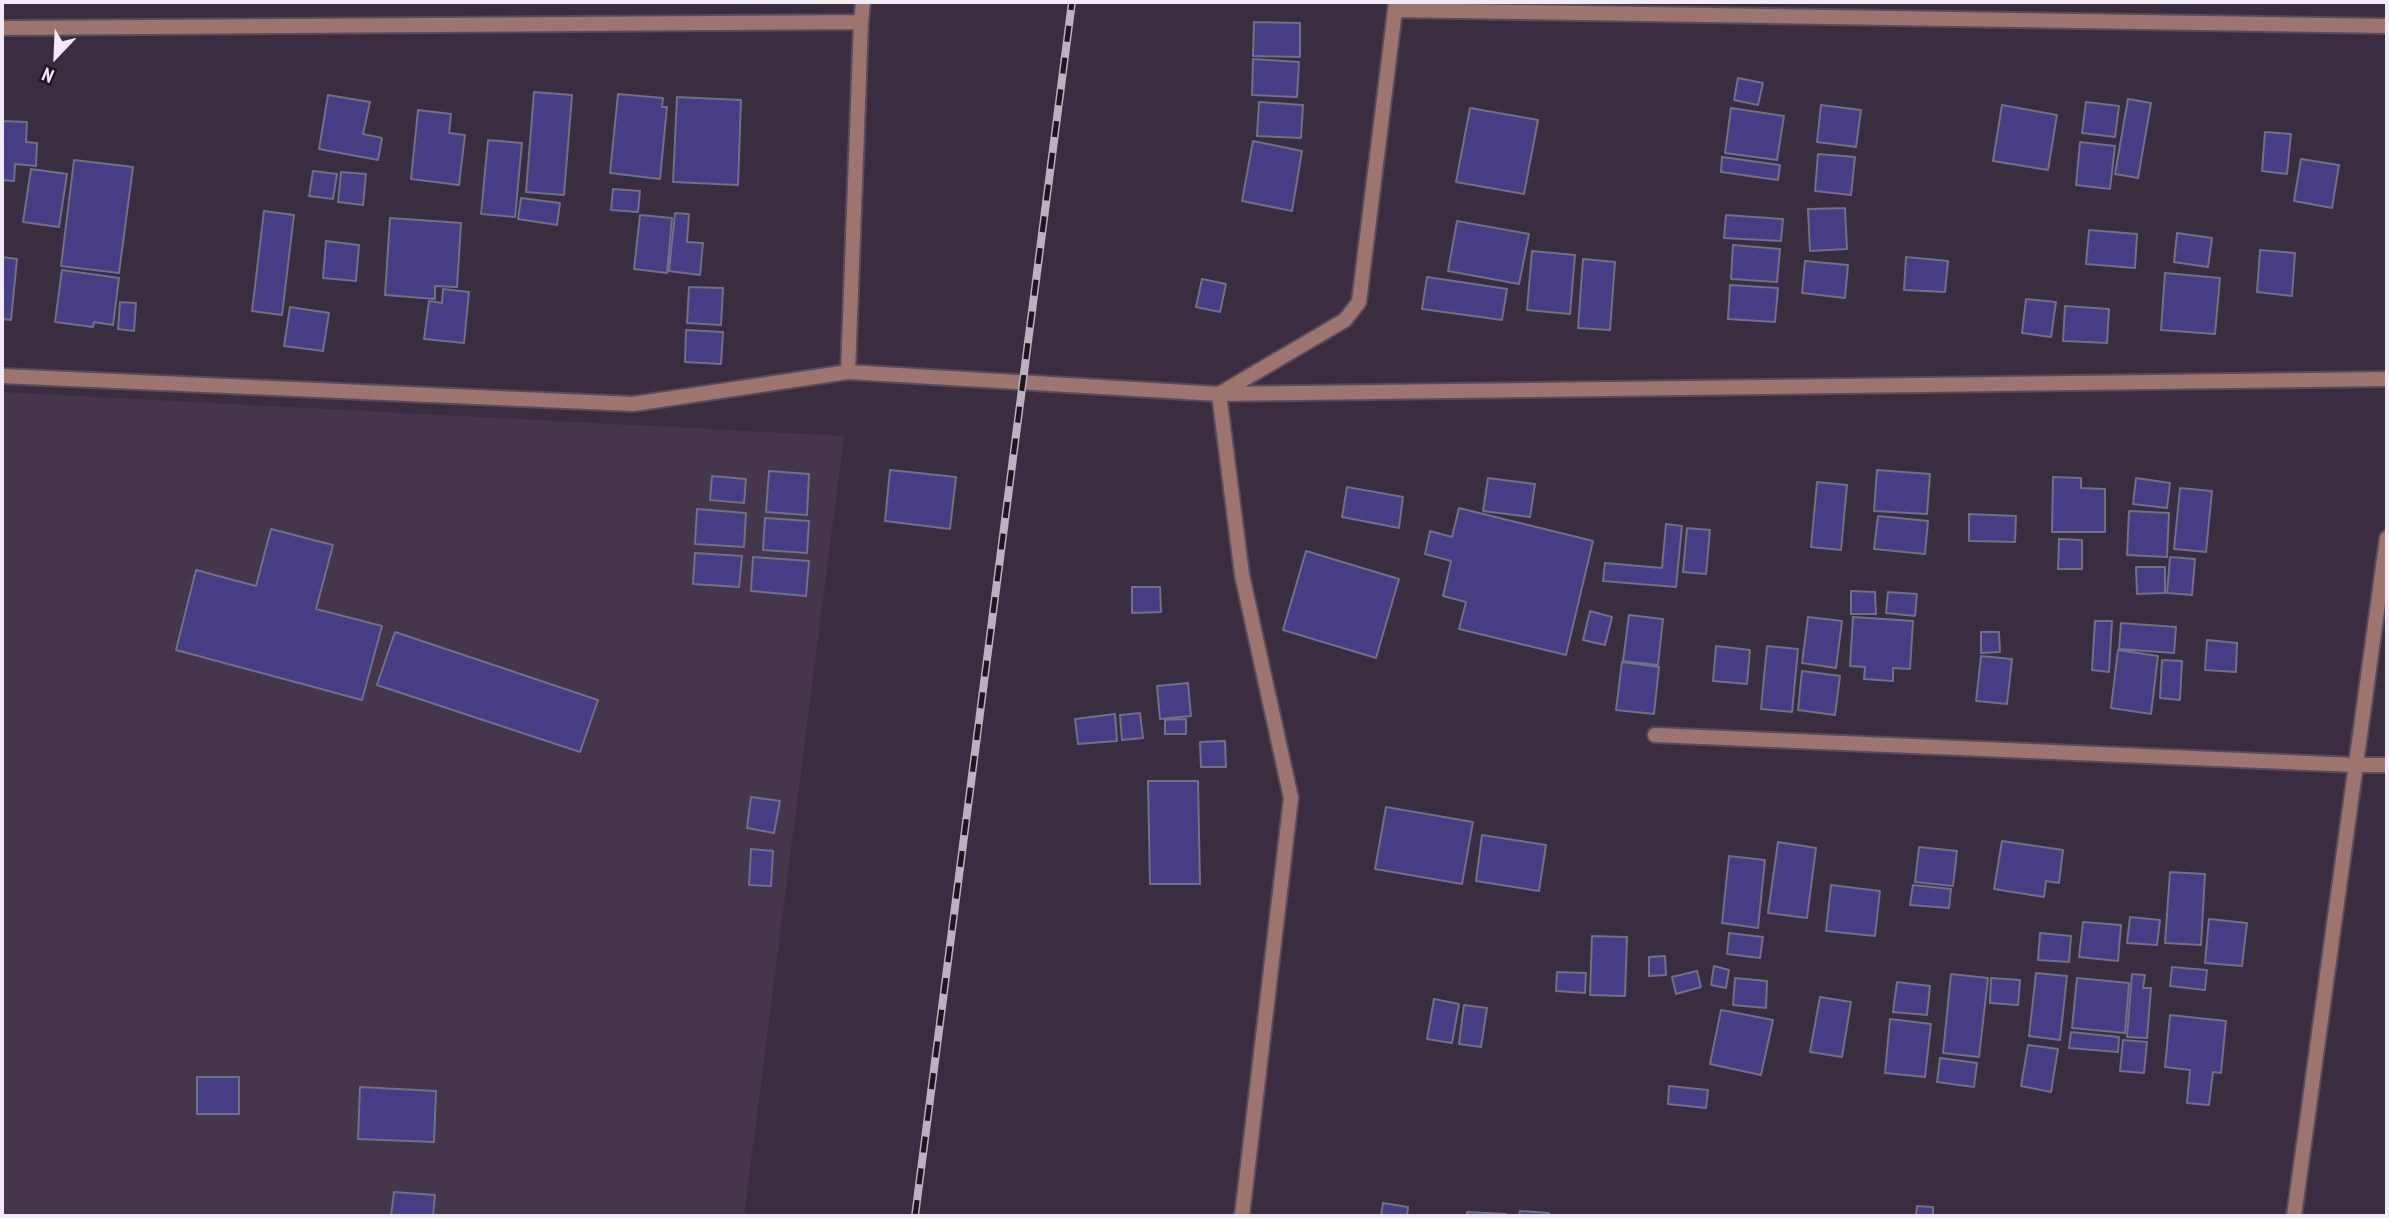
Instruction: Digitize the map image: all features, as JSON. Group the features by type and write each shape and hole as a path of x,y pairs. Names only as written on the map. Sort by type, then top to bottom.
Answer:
{"street":[{"path":"848,372 860,22 863,2"},
{"path":"1219,394 1345,320 1359,302 1396,6 2387,26"},
{"path":"2,28 860,22"},
{"path":"2,376 634,404 848,372 1219,394 2387,379"},
{"path":"1219,394 1242,575 1291,798 1242,1216"},
{"path":"2294,1216 2387,538"},
{"path":"1655,735 2387,765"}],"shaded area":[{"path":"2,392 844,436 744,1216 2,1216"}],"building":[{"path":"1254,22 1300,23 1300,57 1253,56"},
{"path":"1253,59 1299,62 1297,97 1252,95"},
{"path":"1738,78 1763,83 1758,105 1734,100"},
{"path":"534,92 572,95 564,195 526,192"},
{"path":"618,94 663,98 662,107 667,107 660,179 610,173"},
{"path":"328,95 370,102 363,134 382,138 378,160 319,149"},
{"path":"677,97 741,100 738,185 673,182"},
{"path":"2128,99 2151,103 2138,178 2115,174"},
{"path":"1259,102 1303,105 1301,138 1257,136"},
{"path":"2086,102 2119,106 2115,137 2082,133"},
{"path":"1821,105 1861,110 1856,147 1817,142"},
{"path":"2002,105 2057,115 2048,170 1993,161"},
{"path":"1470,108 1538,120 1524,194 1456,182"},
{"path":"1731,108 1784,116 1777,160 1725,153"},
{"path":"418,110 451,114 449,133 465,135 459,185 411,179"},
{"path":"2,121 27,122 26,142 37,143 36,166 15,164 14,181 2,180"},
{"path":"2265,132 2291,134 2287,174 2262,171"},
{"path":"488,140 522,143 515,217 481,214"},
{"path":"1253,141 1302,151 1292,211 1242,201"},
{"path":"2080,142 2115,146 2110,189 2076,185"},
{"path":"1818,154 1855,157 1851,195 1815,191"},
{"path":"1722,157 1780,165 1778,180 1721,172"},
{"path":"2301,159 2339,165 2332,208 2294,201"},
{"path":"74,160 133,167 119,273 61,266"},
{"path":"31,169 67,174 59,227 23,222"},
{"path":"313,171 337,174 333,199 309,196"},
{"path":"341,172 366,174 363,205 338,202"},
{"path":"613,189 640,191 638,212 611,210"},
{"path":"521,198 560,203 557,225 518,219"},
{"path":"1845,208 1847,249 1810,251 1808,209"},
{"path":"264,211 294,215 282,315 252,311"},
{"path":"675,213 689,214 687,242 703,243 700,275 669,271"},
{"path":"640,215 672,218 667,273 634,269"},
{"path":"1726,215 1783,219 1781,241 1724,238"},
{"path":"390,218 461,223 457,287 435,286 435,299 385,295"},
{"path":"1457,221 1529,234 1519,284 1448,271"},
{"path":"2089,230 2137,234 2135,268 2086,264"},
{"path":"2177,233 2212,238 2208,267 2174,262"},
{"path":"326,241 359,245 356,281 323,278"},
{"path":"1733,245 1780,249 1777,282 1731,279"},
{"path":"2260,250 2295,253 2292,296 2257,292"},
{"path":"1532,251 1575,255 1570,314 1527,310"},
{"path":"2,257 17,259 11,320 2,319"},
{"path":"1906,257 1948,261 1945,292 1904,290"},
{"path":"1583,259 1615,262 1610,330 1578,328"},
{"path":"1805,261 1848,265 1845,298 1802,293"},
{"path":"62,270 119,278 113,325 94,322 93,327 55,322"},
{"path":"2165,273 2220,278 2215,334 2161,330"},
{"path":"1427,277 1507,289 1502,320 1422,309"},
{"path":"1202,279 1226,284 1220,312 1196,307"},
{"path":"1730,285 1778,288 1775,322 1728,319"},
{"path":"689,287 723,288 721,325 687,323"},
{"path":"443,289 469,292 464,343 424,339 429,301 442,303"},
{"path":"2026,299 2056,302 2051,337 2022,333"},
{"path":"120,302 136,303 134,331 118,329"},
{"path":"2065,306 2109,309 2107,343 2063,341"},
{"path":"290,307 329,313 323,351 284,346"},
{"path":"686,330 723,332 721,364 685,362"},
{"path":"890,470 956,477 950,529 885,521"},
{"path":"1877,470 1930,474 1927,514 1874,511"},
{"path":"769,471 809,474 807,515 766,512"},
{"path":"712,476 746,479 744,503 710,500"},
{"path":"2053,477 2081,478 2081,488 2105,489 2105,532 2052,532"},
{"path":"1488,478 1535,484 1530,517 1483,511"},
{"path":"2136,478 2170,483 2167,508 2133,504"},
{"path":"1817,482 1847,485 1841,550 1811,547"},
{"path":"1347,487 1403,497 1399,528 1342,517"},
{"path":"2180,488 2212,491 2206,552 2174,549"},
{"path":"1459,508 1593,541 1566,655 1459,629 1466,602 1443,596 1451,561 1425,554 1430,531 1452,537"},
{"path":"697,509 746,513 744,547 695,544"},
{"path":"2129,511 2169,513 2167,557 2127,555"},
{"path":"1969,514 2016,516 2015,542 1969,541"},
{"path":"1878,516 1928,521 1925,554 1874,549"},
{"path":"765,518 809,521 807,553 763,550"},
{"path":"1666,524 1682,526 1676,587 1603,581 1605,563 1662,568"},
{"path":"1687,528 1710,530 1706,574 1683,572"},
{"path":"271,529 333,545 316,609 382,626 362,700 176,650 196,570 256,586"},
{"path":"2059,539 2082,540 2082,569 2058,569"},
{"path":"1306,551 1399,579 1376,658 1283,630"},
{"path":"695,553 742,556 739,587 693,584"},
{"path":"753,557 809,561 806,596 751,591"},
{"path":"2170,557 2195,559 2192,595 2167,593"},
{"path":"2136,567 2165,567 2165,593 2137,594"},
{"path":"1132,587 1160,587 1161,612 1132,613"},
{"path":"1851,591 1875,592 1876,614 1851,614"},
{"path":"1888,592 1917,594 1915,616 1886,613"},
{"path":"1590,611 1612,617 1605,645 1583,640"},
{"path":"1629,615 1663,619 1658,665 1623,661"},
{"path":"1808,617 1842,621 1836,668 1802,663"},
{"path":"1853,617 1913,621 1910,669 1893,668 1893,681 1864,679 1865,667 1850,666"},
{"path":"2095,621 2112,621 2109,672 2092,670"},
{"path":"2121,623 2176,627 2174,653 2119,649"},
{"path":"395,632 598,700 580,752 377,685"},
{"path":"1981,632 1999,632 2000,652 1981,653"},
{"path":"2207,640 2237,643 2236,672 2205,670"},
{"path":"1716,646 1750,650 1747,684 1713,681"},
{"path":"1767,646 1798,649 1792,712 1761,709"},
{"path":"2118,650 2158,656 2151,714 2111,708"},
{"path":"1981,656 2012,659 2007,704 1976,701"},
{"path":"2162,660 2182,661 2180,700 2160,698"},
{"path":"1622,662 1659,667 1654,714 1616,710"},
{"path":"1802,671 1840,676 1835,715 1798,710"},
{"path":"1188,683 1191,716 1160,719 1157,686"},
{"path":"1140,713 1143,738 1122,740 1120,715"},
{"path":"1115,714 1117,741 1078,744 1075,719"},
{"path":"1186,719 1186,734 1165,734 1165,720"},
{"path":"1225,741 1226,767 1201,767 1200,742"},
{"path":"1148,781 1198,781 1200,884 1150,884"},
{"path":"751,797 780,801 774,833 747,828"},
{"path":"1386,807 1473,822 1462,884 1375,869"},
{"path":"1482,835 1546,845 1539,891 1476,881"},
{"path":"2002,841 2063,850 2059,883 2046,881 2044,897 1994,889"},
{"path":"1778,842 1816,848 1807,918 1768,913"},
{"path":"1919,847 1957,851 1953,886 1915,882"},
{"path":"751,849 773,851 771,886 749,885"},
{"path":"1729,856 1765,860 1758,928 1722,923"},
{"path":"2170,872 2205,874 2201,945 2165,943"},
{"path":"1831,885 1880,891 1875,936 1826,931"},
{"path":"1913,885 1951,889 1949,908 1910,905"},
{"path":"2130,917 2160,920 2157,945 2127,943"},
{"path":"2209,919 2247,923 2242,966 2205,963"},
{"path":"2083,922 2121,925 2118,961 2079,957"},
{"path":"1729,933 1763,937 1760,958 1727,954"},
{"path":"2040,933 2071,936 2069,962 2038,960"},
{"path":"1592,936 1627,937 1625,996 1590,995"},
{"path":"1665,956 1666,975 1649,976 1649,957"},
{"path":"1714,966 1729,970 1726,988 1711,985"},
{"path":"2172,967 2207,970 2205,990 2170,986"},
{"path":"1697,971 1701,987 1676,994 1672,977"},
{"path":"1557,972 1586,973 1585,993 1556,991"},
{"path":"2036,973 2067,976 2060,1040 2029,1036"},
{"path":"1951,974 1988,978 1979,1057 1943,1053"},
{"path":"2132,974 2145,975 2143,988 2151,988 2147,1038 2127,1037"},
{"path":"1735,978 1767,981 1766,1008 1733,1005"},
{"path":"1991,978 2020,980 2018,1005 1990,1003"},
{"path":"2077,978 2129,983 2125,1033 2072,1028"},
{"path":"1897,982 1930,986 1927,1015 1893,1012"},
{"path":"1820,997 1851,1002 1842,1057 1810,1052"},
{"path":"1434,999 1459,1004 1452,1043 1427,1039"},
{"path":"1464,1005 1487,1008 1481,1047 1459,1044"},
{"path":"1721,1010 1773,1020 1761,1075 1710,1064"},
{"path":"2170,1015 2226,1021 2221,1073 2213,1072 2209,1105 2187,1103 2190,1070 2165,1067"},
{"path":"1890,1019 1931,1024 1925,1077 1885,1073"},
{"path":"2071,1032 2119,1037 2118,1052 2069,1048"},
{"path":"2123,1040 2147,1042 2144,1073 2120,1071"},
{"path":"2028,1045 2058,1049 2051,1092 2021,1086"},
{"path":"1940,1058 1977,1063 1974,1087 1937,1082"},
{"path":"197,1077 239,1077 239,1114 197,1114"},
{"path":"1669,1086 1708,1090 1706,1108 1668,1104"},
{"path":"360,1087 436,1091 434,1142 358,1139"},
{"path":"394,1192 435,1195 433,1216 391,1216"},
{"path":"1383,1203 1408,1207 1407,1216 1381,1216"},
{"path":"1917,1206 1933,1207 1933,1216 1916,1216"},
{"path":"1520,1211 1549,1213 1549,1216 1519,1216"},
{"path":"1467,1212 1506,1214 1506,1216 1467,1216"}],"railway":[{"path":"915,1216 1072,2"}]}
